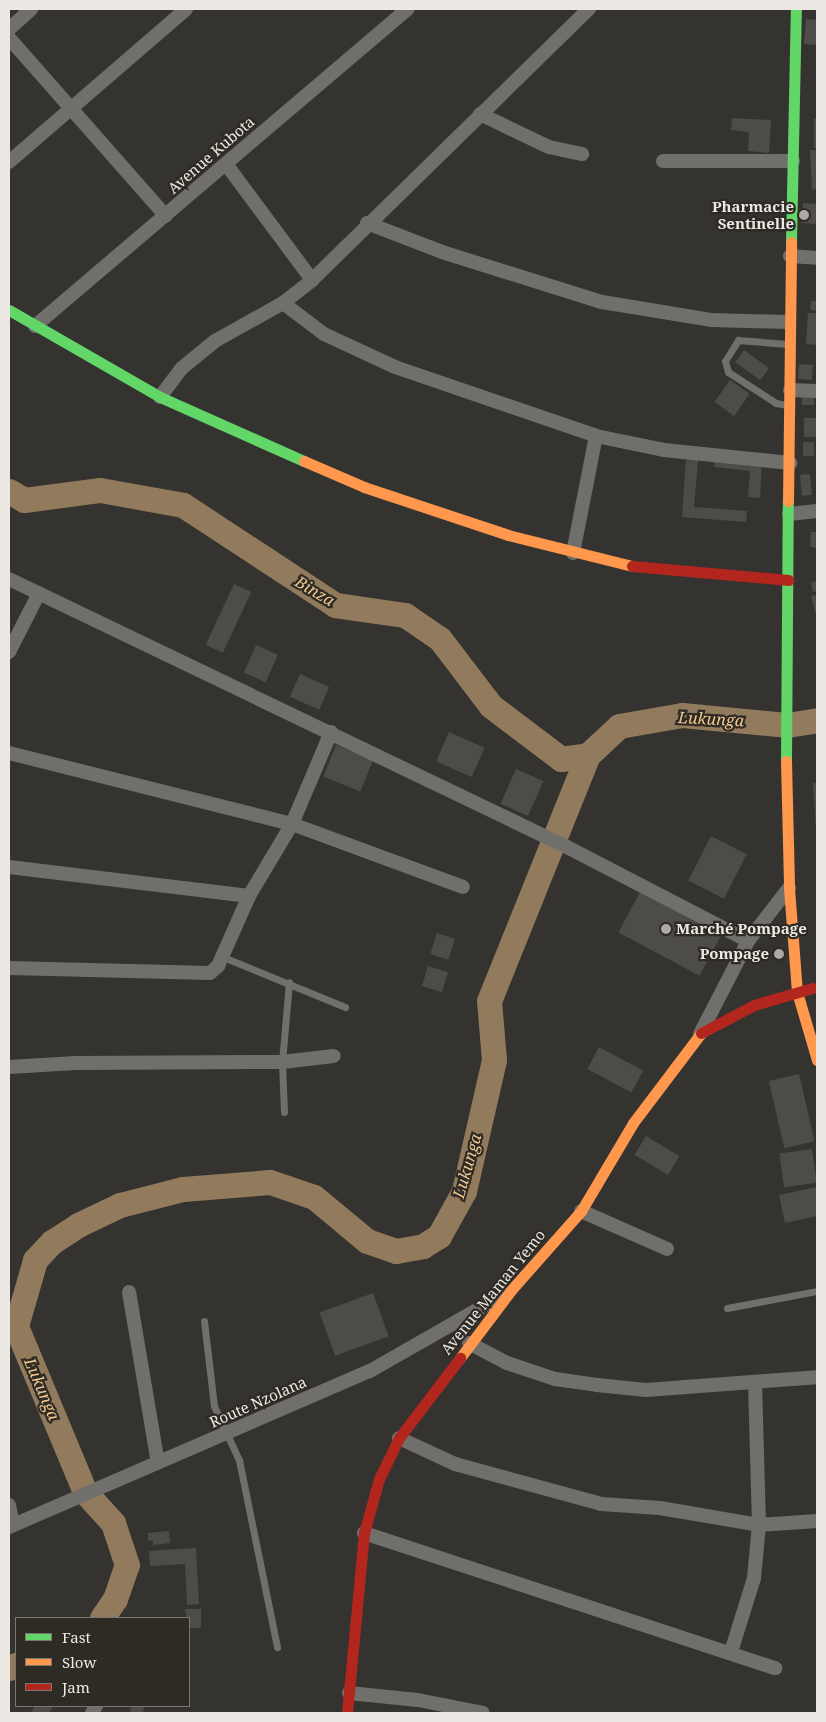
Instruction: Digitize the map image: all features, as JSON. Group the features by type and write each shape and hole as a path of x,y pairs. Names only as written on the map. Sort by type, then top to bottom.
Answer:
{"street":[{"path":"9,162 186,9"},
{"name":"Avenue Kubota","path":"35,326 406,9"},
{"path":"160,397 182,368 215,341 283,303 312,280 367,223 589,9"},
{"path":"796,9 789,322 790,463 786,781 789,888 797,992 817,1060"},
{"path":"9,29 28,10"},
{"path":"9,38 166,216"},
{"path":"480,114 549,147 582,154"},
{"path":"663,161 792,161"},
{"path":"226,164 312,280"},
{"path":"367,223 442,252 602,302 711,320 789,322"},
{"path":"790,256 817,258"},
{"path":"283,303 324,334 395,367 596,436 664,450 790,463"},
{"path":"9,310 160,397 364,487 573,553 685,575 788,580"},
{"path":"790,390 817,391"},
{"path":"573,553 596,436"},
{"path":"789,514 817,511"},
{"path":"9,579 567,847 748,942"},
{"path":"9,652 39,593"},
{"path":"9,968 199,976 210,973 223,956 249,896 292,824 331,732"},
{"path":"9,753 292,824 463,887"},
{"path":"9,868 249,896"},
{"path":"700,1034 748,942 789,888"},
{"path":"793,921 815,995 817,1025"},
{"path":"793,921 817,1047"},
{"name":"Avenue Maman Yemo","path":"347,1713 364,1533 379,1479 398,1438 512,1289 581,1211 632,1123 700,1034 728,1016 797,992 815,995"},
{"path":"9,1067 76,1063 282,1062 334,1056"},
{"path":"581,1211 668,1249"},
{"name":"Route Nzolana","path":"11,1526 115,1479 229,1433 370,1371 512,1289"},
{"path":"129,1292 158,1463"},
{"path":"469,1343 507,1363 555,1379 646,1390 754,1384 817,1377"},
{"path":"731,1652 754,1578 759,1525 754,1384"},
{"path":"398,1438 455,1464 592,1502 759,1525 817,1521"},
{"path":"9,1504 11,1526"},
{"path":"364,1533 775,1668"},
{"path":"349,1693 418,1700 483,1713"}],"lane":[{"path":"790,345 738,340 725,361 728,372 776,403 790,405"},
{"path":"223,956 345,1007"},
{"path":"284,1112 282,1062 288,982"},
{"path":"727,1308 817,1291"},
{"path":"204,1321 214,1406 229,1433 239,1460 277,1647"}],"building":[{"path":"806,19 817,20 817,45 804,44"},
{"path":"732,118 771,120 769,153 748,151 749,132 731,130"},
{"path":"814,119 817,119 817,148 814,148"},
{"path":"810,150 817,150 817,189 812,190"},
{"path":"803,203 817,204 816,224 802,223"},
{"path":"811,301 817,301 817,311 810,310"},
{"path":"808,313 817,313 817,345 806,344"},
{"path":"744,350 769,368 760,380 735,362"},
{"path":"799,364 813,365 812,380 798,379"},
{"path":"730,380 750,394 734,416 715,402"},
{"path":"802,384 814,384 814,405 802,405"},
{"path":"804,418 816,418 816,437 804,437"},
{"path":"803,442 814,442 814,456 803,456"},
{"path":"715,458 762,463 760,498 748,497 750,471 714,467"},
{"path":"686,459 698,460 694,507 747,511 746,522 682,517"},
{"path":"810,474 812,495 802,496 800,475"},
{"path":"811,532 817,532 817,548 810,547"},
{"path":"817,581 817,591 813,592 811,582"},
{"path":"234,584 251,592 223,653 206,645"},
{"path":"817,595 817,611 815,612 811,596"},
{"path":"256,645 278,655 266,682 244,672"},
{"path":"300,674 329,687 319,710 290,697"},
{"path":"449,732 485,748 472,777 436,761"},
{"path":"336,745 373,760 360,792 323,777"},
{"path":"516,769 543,781 528,816 501,804"},
{"path":"813,783 817,783 817,829 816,829"},
{"path":"711,836 747,854 724,899 688,881"},
{"path":"640,892 721,935 700,976 618,933"},
{"path":"437,933 455,939 448,960 430,954"},
{"path":"428,966 448,972 442,992 422,986"},
{"path":"599,1047 643,1070 631,1093 587,1069"},
{"path":"799,1074 815,1141 784,1148 769,1081"},
{"path":"646,1136 679,1156 668,1175 635,1155"},
{"path":"812,1149 817,1183 784,1187 779,1154"},
{"path":"817,1187 817,1216 785,1223 779,1195"},
{"path":"373,1293 389,1336 335,1356 319,1312"},
{"path":"169,1531 170,1543 153,1545 153,1540 148,1541 148,1533"},
{"path":"196,1548 199,1604 187,1605 185,1564 150,1566 149,1551"},
{"path":"185,1609 201,1609 201,1628 190,1628 190,1617 187,1617"},
{"path":"34,1707 52,1707 49,1713 31,1713"},
{"path":"131,1707 144,1707 143,1713 130,1713"}],"waterway":[{"name":"Binza","path":"9,491 24,500 100,490 183,505 335,605 405,615 440,639 491,706 561,759 588,755"},
{"name":"Lukunga","path":"103,1617 115,1599 127,1565 113,1523 85,1492 16,1326 35,1260 52,1242 78,1225 120,1205 183,1189 270,1182 314,1197 367,1241 396,1251 423,1246 439,1236 464,1191 494,1060 489,1001 588,755 619,726 682,715 787,725 817,720"},
{"name":"Lukunga","path":"9,1668 15,1665"}],"traffic: fast":[{"path":"791,242 796,9"},
{"path":"9,310 160,397 304,461"},
{"path":"786,761 788,501"}],"traffic: slow":[{"path":"788,501 791,242"},
{"path":"304,461 364,487 508,535 632,566"},
{"path":"786,761 789,888 797,992 817,1060"},
{"path":"460,1358 512,1289 581,1211 633,1123 701,1033"}],"traffic: jam":[{"path":"632,566 788,580"},
{"path":"701,1033 754,1005 813,988"},
{"path":"347,1713 364,1533 379,1479 399,1438 460,1358"}],"place":[{"name":"Pharmacie Sentinelle","path":"804,215"},
{"name":"Marché Pompage","path":"666,929"},
{"name":"Pompage","path":"779,954"}]}
